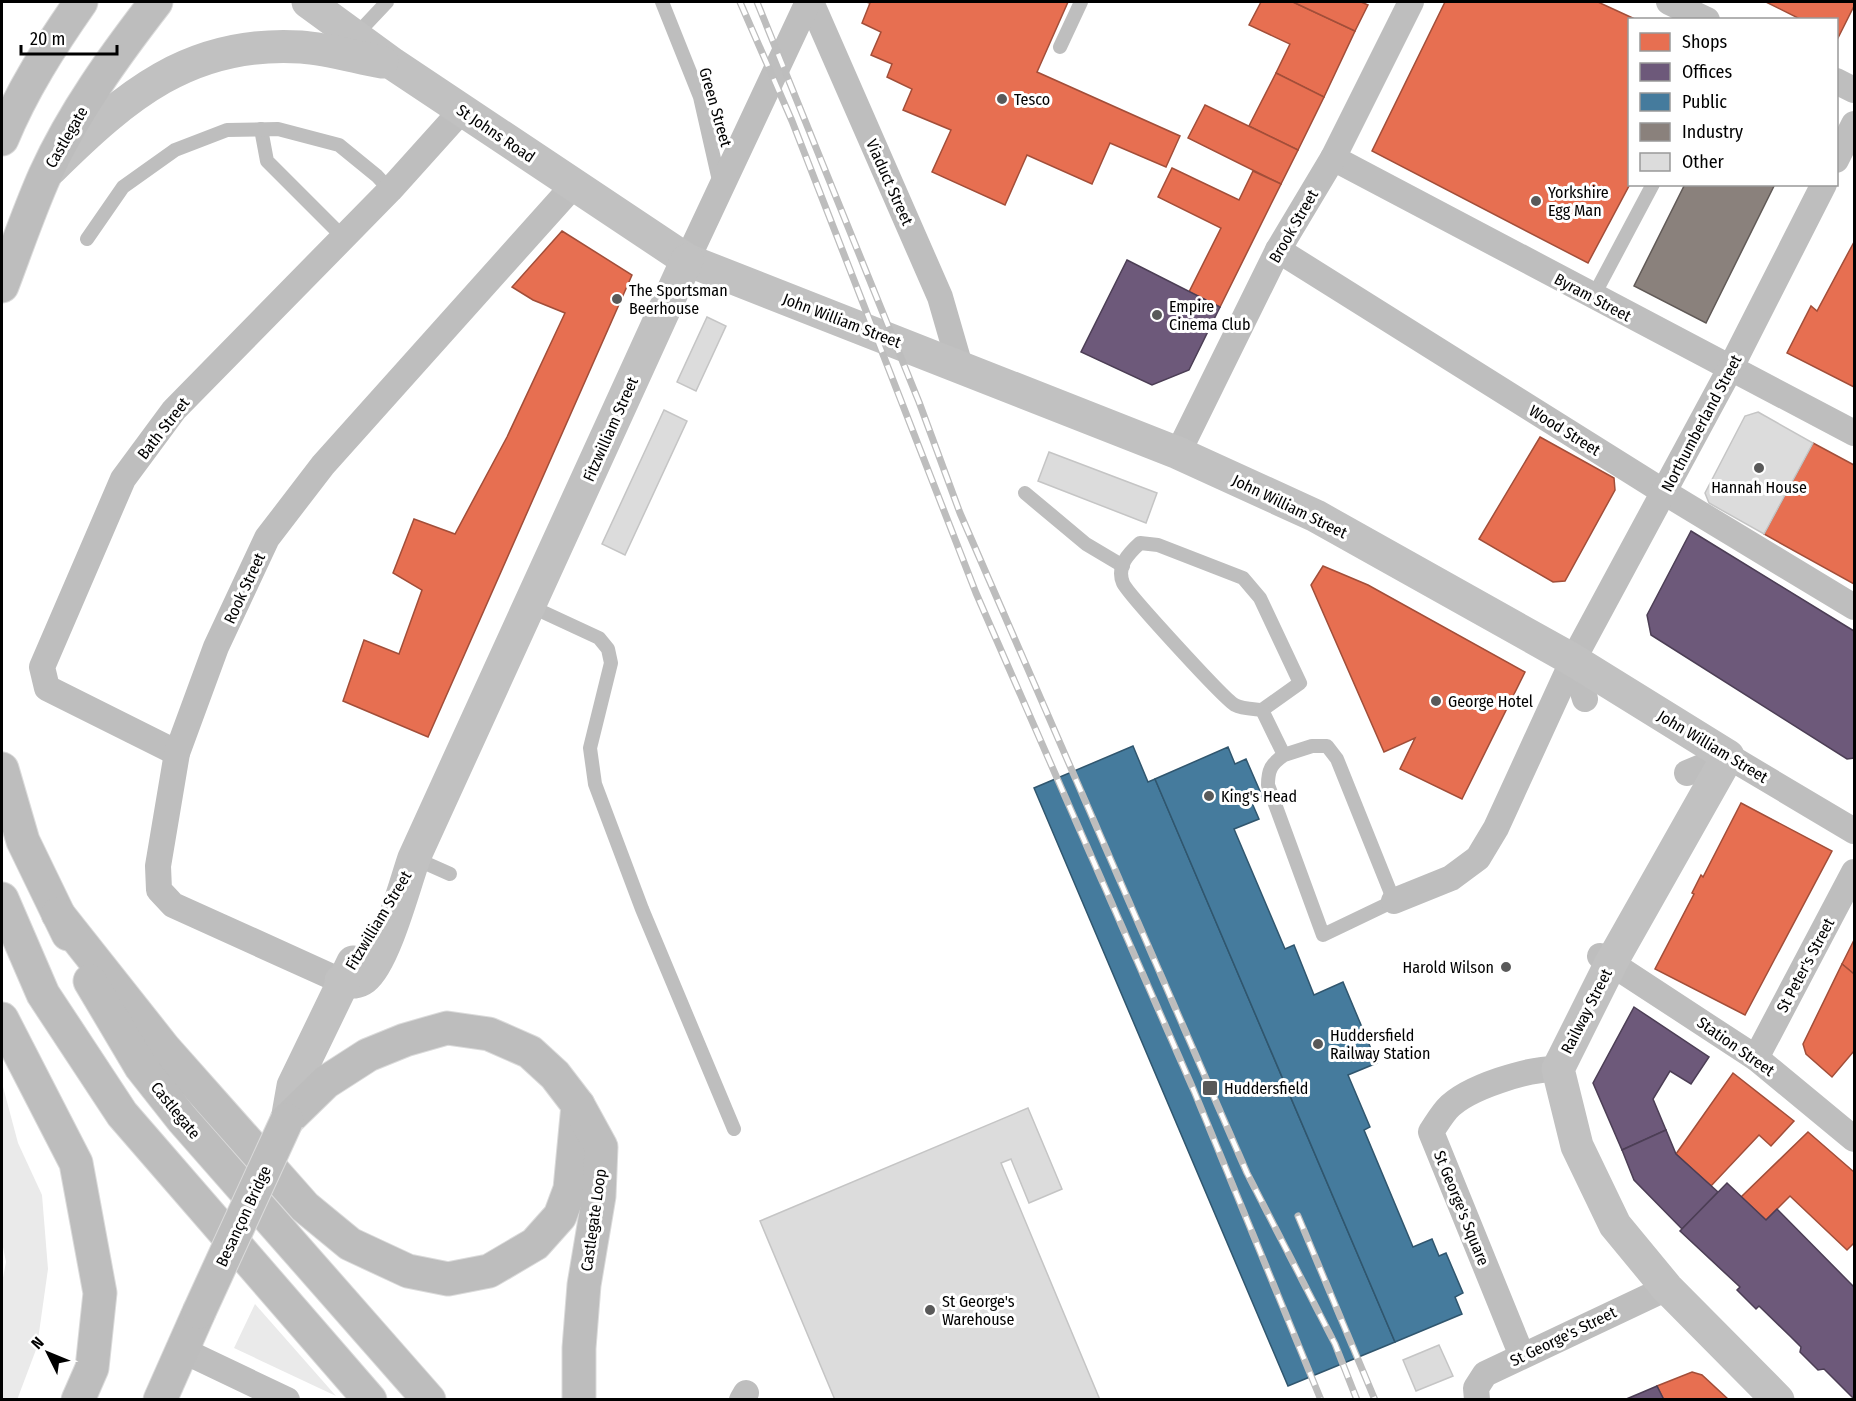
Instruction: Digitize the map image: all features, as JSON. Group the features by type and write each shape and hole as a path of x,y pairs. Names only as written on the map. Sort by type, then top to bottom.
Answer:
{"highway":[{"path":"2,139 12,114 46,52 81,2"},
{"name":"Castlegate","path":"2,286 45,174 72,124 120,48 156,2"},
{"name":"Castlegate","path":"2,769 23,841 97,995 141,1067 182,1119 429,1400"},
{"path":"2,899 43,994 123,1114 370,1400"},
{"path":"58,914 164,1048 305,1208 350,1244 408,1271 448,1279 489,1271 535,1244 560,1216 570,1189 579,1105"},
{"path":"2,1019 75,1163 100,1293 92,1368 78,1400"},
{"name":"Castlegate Loop","path":"287,1120 326,1082 368,1055 405,1040 447,1028 489,1034 530,1052 555,1075 579,1105 601,1147 599,1197 583,1296 579,1348 579,1400"},
{"name":"Besançon Bridge","path":"182,1350 287,1120"},
{"path":"160,1400 182,1350"}],"street":[{"name":"St Johns Road","path":"308,2 393,64 687,260"},
{"name":"Fitzwilliam Street","path":"287,1120 293,1086 341,981 414,858 687,260 810,2"},
{"name":"Viaduct Street","path":"810,2 940,297 960,366"},
{"name":"Brook Street","path":"1178,453 1278,250 1333,158 1411,2"},
{"path":"1669,2 1703,18"},
{"path":"45,174 126,101 174,70 228,50 301,47 393,64"},
{"path":"1838,82 1854,90"},
{"name":"Bath Street","path":"177,753 47,688 42,667 123,479 174,410 390,190 462,110"},
{"path":"1838,156 1854,124"},
{"name":"Byram Street","path":"1333,158 1854,433"},
{"name":"Rook Street","path":"341,981 173,905 159,890 158,866 177,753 216,647 267,538 323,465 573,186"},
{"name":"Northumberland Street","path":"1573,660 1730,369 1823,186"},
{"name":"Wood Street","path":"1278,250 1664,492 1854,607"},
{"name":"John William Street","path":"687,260 1178,453 1316,516 1573,660 1854,831"},
{"path":"1573,660 1584,699"},
{"path":"1394,901 1451,878 1478,858 1496,828 1573,660"},
{"path":"1687,774 1728,756"},
{"name":"Railway Street","path":"1728,756 1605,959 1558,1069 1577,1146 1615,1225 1720,1353 1778,1400"},
{"name":"St Peter's Street","path":"1756,1058 1854,872"},
{"name":"Station Street","path":"1605,959 1756,1058 1854,1139"},
{"name":"St George's Square","path":"1522,1356 1431,1132 1448,1107 1491,1083 1539,1068 1558,1069"},
{"name":"St George's Street","path":"1477,1400 1476,1388 1485,1374 1667,1288"},
{"path":"182,1350 287,1400"}],"lane":[{"path":"354,37 387,2"},
{"name":"Green Street","path":"662,2 700,97 721,189"},
{"path":"1060,47 1081,2"},
{"path":"261,129 267,161 343,237"},
{"path":"87,239 123,187 175,150 227,130 278,129 339,145 377,176 390,190"},
{"path":"1593,297 1652,186"},
{"path":"1025,493 1086,544 1123,566"},
{"path":"1140,543 1158,545 1243,578 1260,598 1299,683 1262,710 1235,706 1166,634 1123,583 1123,566 1127,556 1140,543"},
{"path":"530,606 599,638 608,649 611,663 590,748 595,784 642,909 734,1129"},
{"path":"1262,710 1284,755"},
{"path":"1312,746 1327,747 1337,759 1394,901 1323,935 1268,785 1268,773 1272,764 1284,755 1312,746"},
{"path":"414,858 450,874"}],"shaded area":[{"path":"2,1083 18,1143 42,1195 48,1269 37,1347 17,1400 2,1399 2,1283 6,1262 2,1242"},
{"path":"255,1304 336,1396 234,1348"}],"building: Shops":[{"name":"Tesco","path":"866,2 1068,2 1037,72 1180,136 1166,167 1110,143 1092,184 1027,155 1005,205 932,172 951,130 903,110 912,89 887,77 892,64 871,55 881,32 862,23 870,3"},
{"path":"1261,2 1293,2 1355,31 1324,97 1276,73 1290,44 1249,25"},
{"path":"1293,2 1361,2 1368,5 1355,31"},
{"path":"1445,2 1598,2 1633,18 1628,18 1629,186 1588,263 1372,151"},
{"path":"1766,2 1854,2 1838,38 1838,18 1798,18"},
{"path":"1276,73 1324,97 1298,150 1249,126"},
{"path":"1205,105 1298,150 1281,184 1188,138"},
{"path":"1172,168 1239,200 1253,171 1281,184 1220,307 1189,292 1221,228 1158,197"},
{"path":"562,231 632,275 428,737 343,701 364,640 399,654 422,590 393,573 414,519 455,534 507,437 565,313 533,300 512,287"},
{"path":"1854,242 1854,387 1787,353 1811,306 1817,311"},
{"path":"1540,437 1614,478 1615,490 1565,581 1553,582 1479,539"},
{"path":"1813,443 1854,465 1854,584 1764,534"},
{"name":"George Hotel","path":"1323,566 1368,585 1525,672 1462,799 1400,769 1415,738 1384,752 1311,585"},
{"path":"1741,803 1832,851 1745,1015 1655,969 1694,894 1692,893 1701,875 1703,877"},
{"path":"1854,940 1854,974 1842,964"},
{"path":"1842,964 1854,974 1854,1051 1832,1077 1806,1054 1803,1044"},
{"path":"1733,1073 1794,1121 1771,1146 1759,1135 1711,1186 1676,1154"},
{"path":"1808,1132 1854,1172 1854,1243 1847,1250 1790,1196 1766,1220 1741,1197"},
{"path":"1692,1372 1702,1375 1729,1400 1664,1400 1657,1386"}],"building: Offices":[{"name":"Empire Cinema Club","path":"1127,260 1220,307 1189,370 1152,385 1081,352"},
{"path":"1691,531 1854,631 1854,758 1847,759 1651,635 1647,615"},
{"path":"1634,1007 1709,1057 1691,1084 1670,1071 1653,1099 1666,1130 1622,1150 1593,1083"},
{"path":"1666,1130 1676,1154 1718,1192 1682,1229 1634,1180 1622,1150"},
{"path":"1727,1183 1766,1220 1777,1209 1854,1287 1854,1399 1824,1369 1818,1370 1800,1352 1801,1347 1759,1306 1756,1309 1737,1290 1740,1287 1680,1231"},
{"path":"1657,1386 1664,1400 1624,1400 1643,1392"}],"building: Public":[{"path":"1133,746 1148,782 1155,779 1395,1342 1288,1386 1034,788"},
{"name":"Huddersfield Railway Station","path":"1228,747 1235,764 1246,759 1263,798 1252,803 1259,819 1234,829 1285,949 1294,945 1314,995 1343,982 1377,1063 1348,1075 1370,1127 1364,1130 1413,1247 1432,1239 1439,1256 1446,1253 1463,1293 1455,1297 1462,1314 1395,1342 1155,779"}],"building: Industry":[{"path":"1684,186 1774,186 1706,323 1634,286"}],"building: Other":[{"path":"707,317 726,326 696,391 677,382"},
{"path":"664,410 687,421 625,555 602,544"},
{"name":"Hannah House","path":"1758,412 1813,443 1764,534 1709,503 1705,493 1745,416"},
{"path":"1049,452 1157,493 1146,523 1038,481"},
{"name":"St George's Warehouse","path":"1028,1108 1062,1189 1029,1203 1011,1159 1001,1163 1100,1400 835,1400 760,1221"},
{"path":"1439,1345 1453,1376 1416,1391 1403,1360"}],"railway":[{"path":"740,2 792,121 976,593 1194,1091 1321,1400"},
{"path":"757,2 919,402 960,513 1247,1173 1335,1344 1357,1400"},
{"path":"1298,1216 1375,1400"}],"place":[{"name":"Tesco","path":"1002,99"},
{"name":"Yorkshire Egg Man","path":"1536,201"},
{"name":"The Sportsman Beerhouse","path":"617,299"},
{"name":"Empire Cinema Club","path":"1157,315"},
{"name":"Hannah House","path":"1759,468"},
{"name":"George Hotel","path":"1436,701"},
{"name":"King's Head","path":"1209,796"},
{"name":"Harold Wilson","path":"1506,967"},
{"name":"Huddersfield Railway Station","path":"1318,1044"},
{"name":"Huddersfield","path":"1210,1088"},
{"name":"St George's Warehouse","path":"930,1310"}]}
